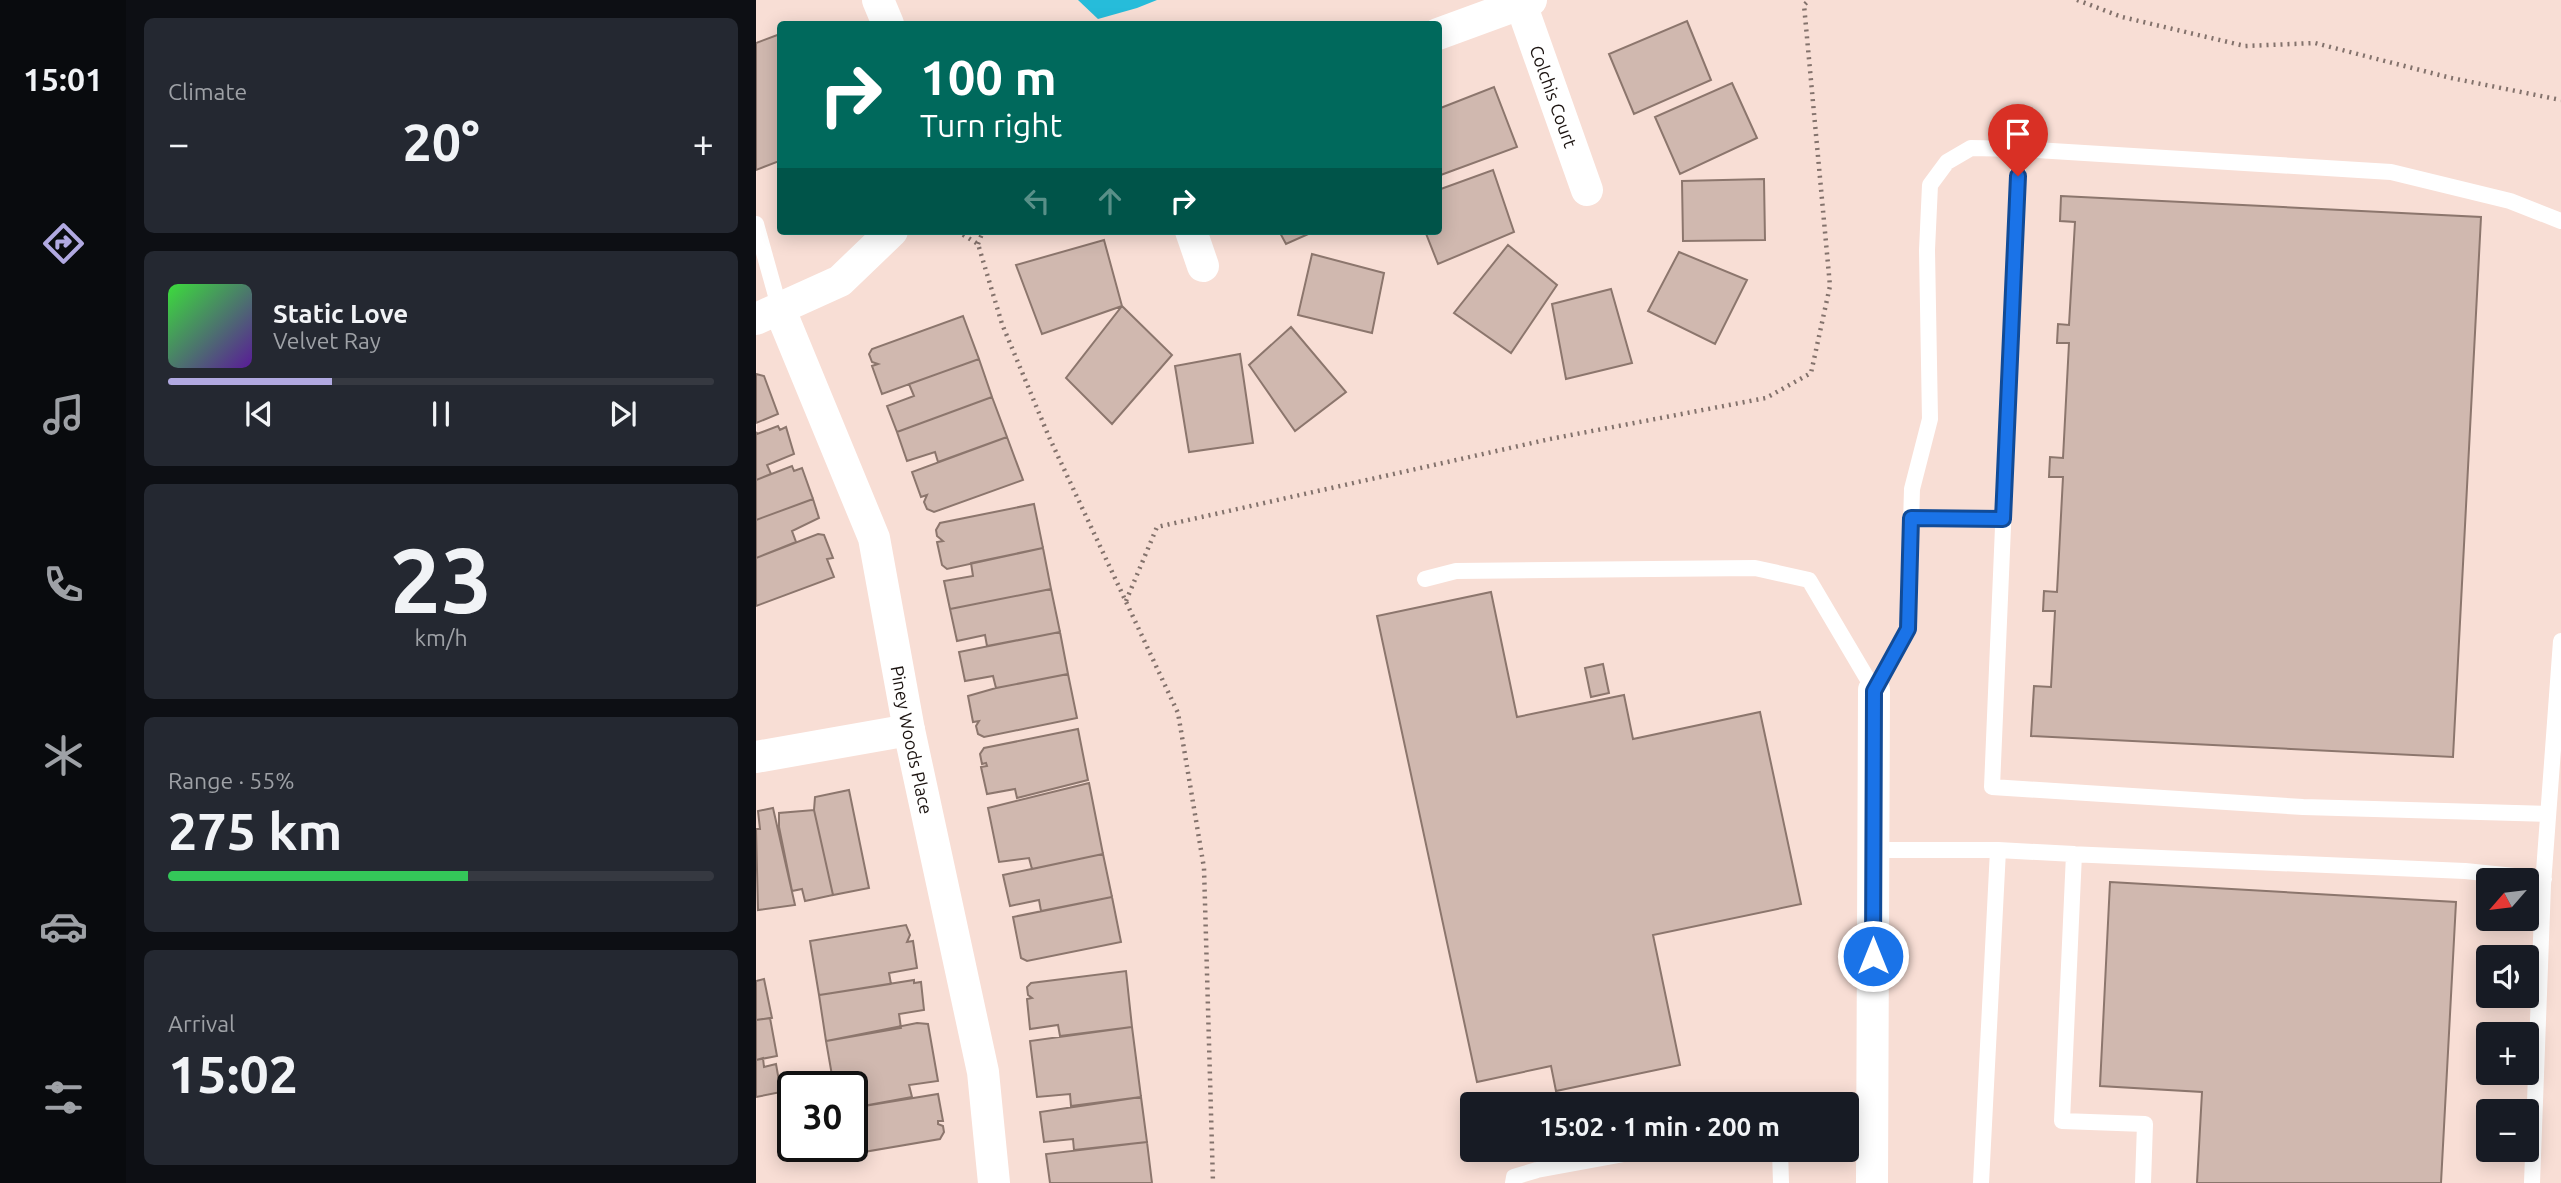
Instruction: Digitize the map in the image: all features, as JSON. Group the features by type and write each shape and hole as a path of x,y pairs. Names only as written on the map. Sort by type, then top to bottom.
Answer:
{"street":[{"path":"878,0 887,21"},
{"path":"1442,32 1524,1"},
{"name":"Colchis Court","path":"1524,1 1587,190"},
{"path":"768,314 840,281 888,235"},
{"path":"1192,235 1203,266"},
{"name":"Piney Woods Place","path":"768,314 874,538 909,730 983,1072 994,1183"},
{"path":"1872,1183 1859,1115 1873,850 1874,691"},
{"path":"756,757 909,730"}],"lane":[{"path":"1874,691 1908,629 1912,489 1930,419 1927,250 1930,185 1947,162 1971,148 2020,149 2391,172 2510,201 2561,221"},
{"path":"2020,149 1992,787 2303,807 2548,814"},
{"path":"756,225 768,314"},
{"path":"1911,518 2003,519"},
{"path":"1425,579 1456,571 1755,568 1810,580 1874,691"},
{"path":"2532,1183 2544,879 2561,641"},
{"path":"1873,850 2069,853 2465,871 2544,879"},
{"path":"1981,1183 1998,850"},
{"path":"2069,853 2074,853 2062,1121 2145,1124 2143,1183"},
{"path":"1513,1183 1514,1177 1581,1162"},
{"path":"1780,1162 1781,1183"}],"path":[{"path":"1126,601 1157,527 1550,439 1766,398 1811,373 1830,286 1804,5 1809,0"},
{"path":"2077,0 2122,17 2245,46 2315,43 2451,78 2561,100"},
{"path":"963,235 978,244"},
{"path":"981,235 978,244 1002,324 1049,437 1178,713 1204,868 1213,1183"}],"water":[{"path":"1078,0 1157,0 1098,19"}],"building":[{"path":"1687,21 1711,80 1634,114 1609,54"},
{"path":"777,35 777,162 756,170 756,43"},
{"path":"1732,83 1757,138 1680,174 1655,117"},
{"path":"1494,87 1517,147 1442,175 1442,107"},
{"path":"1493,170 1514,232 1438,264 1427,235 1442,235 1442,189"},
{"path":"1764,179 1765,240 1683,241 1682,181"},
{"path":"2061,196 2481,217 2453,757 2031,736 2034,686 2051,687 2055,611 2043,611 2044,591 2057,592 2063,477 2049,477 2050,457 2063,458 2069,343 2057,343 2058,324 2069,325 2075,222 2060,221"},
{"path":"1281,235 1306,235 1286,244"},
{"path":"1104,240 1122,306 1042,334 1016,265"},
{"path":"1508,245 1557,285 1511,353 1454,313"},
{"path":"1679,252 1747,280 1715,344 1648,311"},
{"path":"1312,254 1384,273 1372,333 1298,315"},
{"path":"1611,289 1632,363 1566,379 1552,304"},
{"path":"1122,306 1172,355 1112,424 1066,378"},
{"path":"963,316 979,359 882,394 872,366 878,364 872,362 869,354 872,349"},
{"path":"1291,327 1346,392 1295,431 1249,365"},
{"path":"1240,354 1253,443 1189,452 1175,366"},
{"path":"979,359 992,397 897,432 887,406 914,396 909,384"},
{"path":"756,374 764,376 778,414 756,423"},
{"path":"992,397 1007,437 938,462 935,452 907,461 897,432"},
{"path":"778,426 780,430 786,427 794,454 767,465 771,474 756,480 756,432 757,434"},
{"path":"1007,437 1023,480 934,512 927,509 924,502 927,495 921,497 912,472"},
{"path":"792,466 794,471 802,468 813,499 756,520 756,480"},
{"path":"813,499 819,518 792,531 796,542 756,558 756,520"},
{"path":"1034,504 1043,548 947,569 942,565 937,542 943,541 937,536 936,530 940,523"},
{"path":"818,534 824,535 833,558 827,559 834,577 756,606 756,558"},
{"path":"1043,548 1051,589 950,609 944,581 973,576 971,563"},
{"path":"1051,589 1060,632 987,646 985,635 957,641 950,609"},
{"path":"1491,592 1517,717 1624,695 1633,739 1760,712 1801,904 1653,935 1680,1065 1556,1091 1551,1066 1477,1082 1377,616"},
{"path":"1060,632 1068,674 996,688 993,676 965,681 959,652"},
{"path":"1603,664 1609,693 1591,697 1585,668"},
{"path":"1068,674 1077,718 984,737 978,734 976,726 979,721 973,722 968,696"},
{"path":"1078,729 1088,780 1017,798 1015,789 987,794 981,767 987,766 986,763 982,764 980,754 984,748"},
{"path":"1089,783 1103,854 1032,869 1029,858 999,862 988,808"},
{"path":"849,790 869,888 833,895 814,810 815,797"},
{"path":"773,808 795,905 758,910 758,811"},
{"path":"814,810 833,895 805,901 802,889 792,891 779,827 779,813"},
{"path":"1103,854 1112,897 1041,911 1039,900 1010,906 1003,875"},
{"path":"2110,882 2456,902 2441,1183 2197,1183 2202,1092 2100,1086"},
{"path":"1112,897 1121,942 1027,961 1021,958 1013,917"},
{"path":"906,925 910,935 907,942 913,941 917,968 889,973 891,984 819,995 810,941"},
{"path":"1126,971 1132,1027 1060,1036 1058,1025 1030,1029 1027,999 1032,998 1028,995 1027,987 1031,983"},
{"path":"764,979 772,1018 756,1020 756,981"},
{"path":"914,980 914,983 921,982 924,1010 899,1014 901,1028 826,1041 819,995"},
{"path":"770,1018 777,1056 756,1060 756,1020"},
{"path":"917,1023 928,1024 938,1081 909,1085 912,1097 868,1105 868,1071 831,1071 826,1041"},
{"path":"1132,1027 1141,1097 1071,1106 1070,1094 1037,1097 1030,1041"},
{"path":"763,1058 764,1067 776,1064 777,1093 756,1097 756,1060"},
{"path":"938,1094 943,1121 938,1121 938,1124 943,1126 944,1132 940,1139 868,1151 868,1105"},
{"path":"1141,1097 1147,1142 1074,1150 1073,1139 1044,1142 1040,1112"},
{"path":"1147,1142 1152,1183 1050,1183 1046,1154"}],"route":[{"path":"1873,956 1874,691 1908,629 1911,518 2003,519 2018,176"}]}
